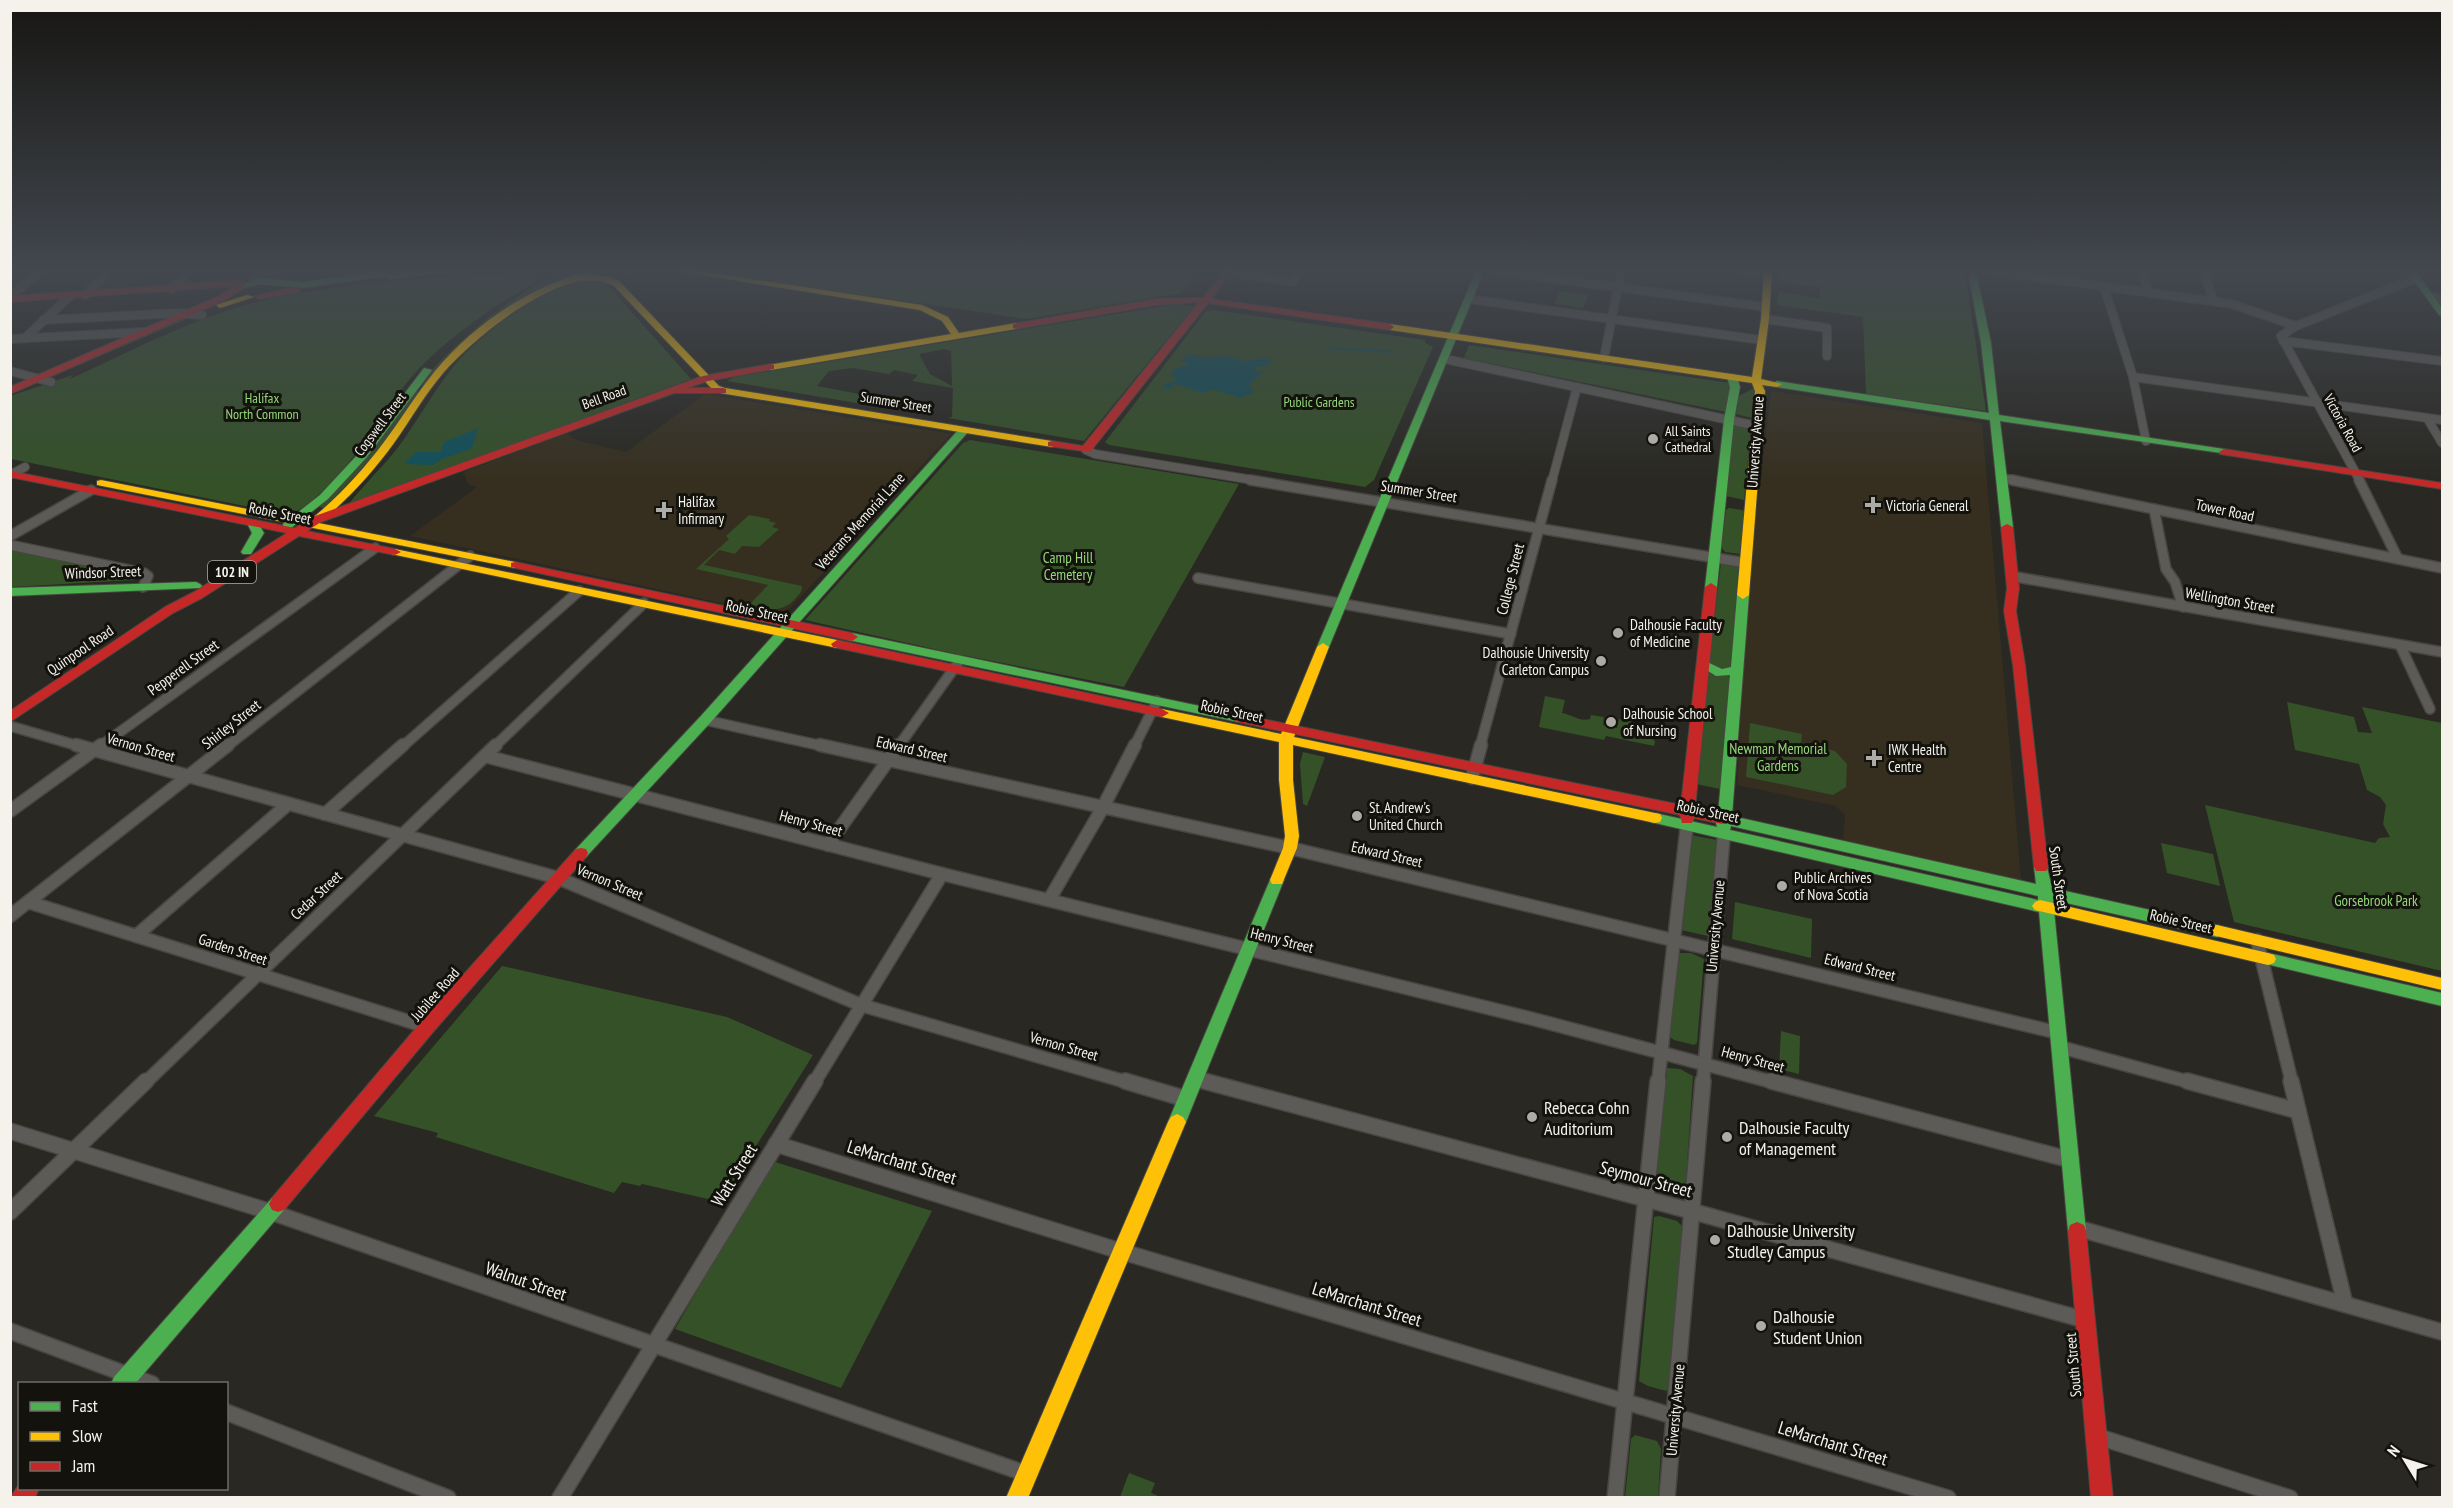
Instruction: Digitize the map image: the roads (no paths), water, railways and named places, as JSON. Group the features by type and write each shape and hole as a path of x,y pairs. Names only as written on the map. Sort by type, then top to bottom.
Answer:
{"street":[{"path":"10,370 45,380 125,341"},
{"path":"10,393 133,341"},
{"name":"Cogswell Street","path":"308,526 324,497 363,455 420,378 458,341"},
{"name":"Cogswell Street","path":"308,526 330,509 381,454 440,371 471,341"},
{"name":"Summer Street","path":"671,341 716,388 723,391 1062,446 1090,445 1095,454 1384,499 1747,560"},
{"name":"Bell Road","path":"308,526 343,511 706,378 919,341"},
{"path":"1090,445 1173,341"},
{"path":"1017,1497 1195,1079 1290,848 1292,836 1286,780 1288,734 1340,603 1451,341"},
{"name":"Bell Road","path":"1484,341 2442,486"},
{"path":"1604,358 1607,341"},
{"path":"1756,381 1761,341"},
{"path":"1827,341 1827,356"},
{"name":"South Street","path":"1985,341 1994,416 1990,416"},
{"path":"2122,341 2133,377 2146,441"},
{"name":"Victoria Road","path":"2283,341 2355,472 2398,559"},
{"path":"2286,341 2442,361"},
{"path":"1445,359 1757,426"},
{"name":"University Avenue","path":"1615,1497 1623,1401 1729,420 1734,394 1735,383 1732,377"},
{"path":"2133,377 2442,420"},
{"name":"University Avenue","path":"1667,1497 1760,391 1756,381 1734,394"},
{"name":"College Street","path":"1473,772 1577,387"},
{"path":"665,392 723,391"},
{"name":"South Street","path":"1990,416 1995,418 2002,478 2012,576 2010,610 2019,665 2038,852 2045,891 2102,1497"},
{"path":"2427,418 2442,442"},
{"name":"Veterans Memorial Lane","path":"786,628 964,430"},
{"path":"950,446 964,439 985,434"},
{"name":"Robie Street","path":"14,471 470,556 764,618 786,628"},
{"name":"Robie Street","path":"14,471 281,530"},
{"name":"Tower Road","path":"2002,478 2442,568"},
{"path":"10,536 92,490"},
{"path":"2154,509 2166,569 2175,582 2183,606"},
{"path":"247,552 258,533 254,525"},
{"name":"Robie Street","path":"308,526 375,548 458,566 579,591 786,628 1687,817 2046,906 2442,1000"},
{"name":"Quinpool Road","path":"169,610 196,586 281,530 308,526"},
{"name":"Quinpool Road","path":"10,718 169,610 198,595 308,526"},
{"path":"264,552 290,542 308,526"},
{"path":"10,544 144,573 148,576 143,587"},
{"name":"Pepperell Street","path":"10,812 375,548"},
{"name":"Shirley Street","path":"10,916 470,556"},
{"name":"Wellington Street","path":"2012,576 2442,652"},
{"path":"1198,578 1511,634"},
{"name":"Windsor Street","path":"10,592 196,586"},
{"path":"326,814 579,591"},
{"path":"764,618 786,616 812,601"},
{"name":"Cedar Street","path":"10,1212 644,603"},
{"name":"Jubilee Road","path":"125,1379 558,878 705,720 786,628"},
{"path":"2400,645 2430,710"},
{"path":"1704,664 1710,670 1720,674 1730,674 1737,670"},
{"path":"828,845 956,665"},
{"path":"1049,900 1102,808 1154,706"},
{"name":"Edward Street","path":"705,720 1290,848 1713,948 2059,1040 2298,1111"},
{"name":"Vernon Street","path":"10,726 287,805 558,878 861,1005 1186,1099"},
{"name":"Henry Street","path":"484,756 942,874 1249,948 1661,1052 2070,1160"},
{"path":"136,936 287,805"},
{"name":"Robie Street","path":"1724,826 2045,891 2442,984"},
{"name":"Watt Street","path":"560,1497 942,874"},
{"name":"Garden Street","path":"28,902 427,1027"},
{"path":"2257,940 2345,1304"},
{"name":"Seymour Street","path":"1195,1079 1691,1211 2085,1320"},
{"name":"Walnut Street","path":"10,1131 271,1212 1027,1474"},
{"name":"LeMarchant Street","path":"776,1144 1120,1251 1948,1497"},
{"path":"2077,1228 2442,1332"},
{"path":"10,1331 125,1379 145,1382"},
{"path":"228,1413 447,1497"},
{"path":"2096,1436 2290,1497"}],"water":[{"path":"1185,355 1199,355 1200,358 1229,356 1243,361 1266,358 1273,361 1266,366 1254,367 1256,371 1267,372 1260,373 1259,377 1253,379 1256,382 1249,383 1251,390 1255,392 1240,398 1213,389 1202,393 1175,384 1165,389 1164,385 1177,380 1172,375 1174,369 1189,365 1181,360 1186,358"},
{"path":"478,428 472,448 442,459 433,465 404,464 416,452 441,452 444,442"}],"waterway":[{"path":"1326,348 1393,352"}],"place":[{"name":"All Saints Cathedral","path":"1653,439"},
{"name":"Victoria General","path":"1873,505"},
{"name":"Halifax Infirmary","path":"664,510"},
{"name":"Dalhousie Faculty of Medicine","path":"1618,633"},
{"name":"Dalhousie University Carleton Campus","path":"1601,661"},
{"name":"Dalhousie School of Nursing","path":"1611,722"},
{"name":"IWK Health Centre","path":"1874,758"},
{"name":"St. Andrew's United Church","path":"1357,816"},
{"name":"Public Archives of Nova Scotia","path":"1782,886"},
{"name":"Rebecca Cohn Auditorium","path":"1532,1117"},
{"name":"Dalhousie Faculty of Management","path":"1727,1137"},
{"name":"Dalhousie University Studley Campus","path":"1715,1240"},
{"name":"Dalhousie Student Union","path":"1761,1326"}],"park label":[{"name":"Public Gardens","path":"1319,402"},
{"name":"Halifax North Common","path":"262,406"},
{"name":"Camp Hill Cemetery","path":"1068,566"},
{"name":"Newman Memorial Gardens","path":"1778,756"},
{"name":"Gorsebrook Park","path":"2376,900"}]}
